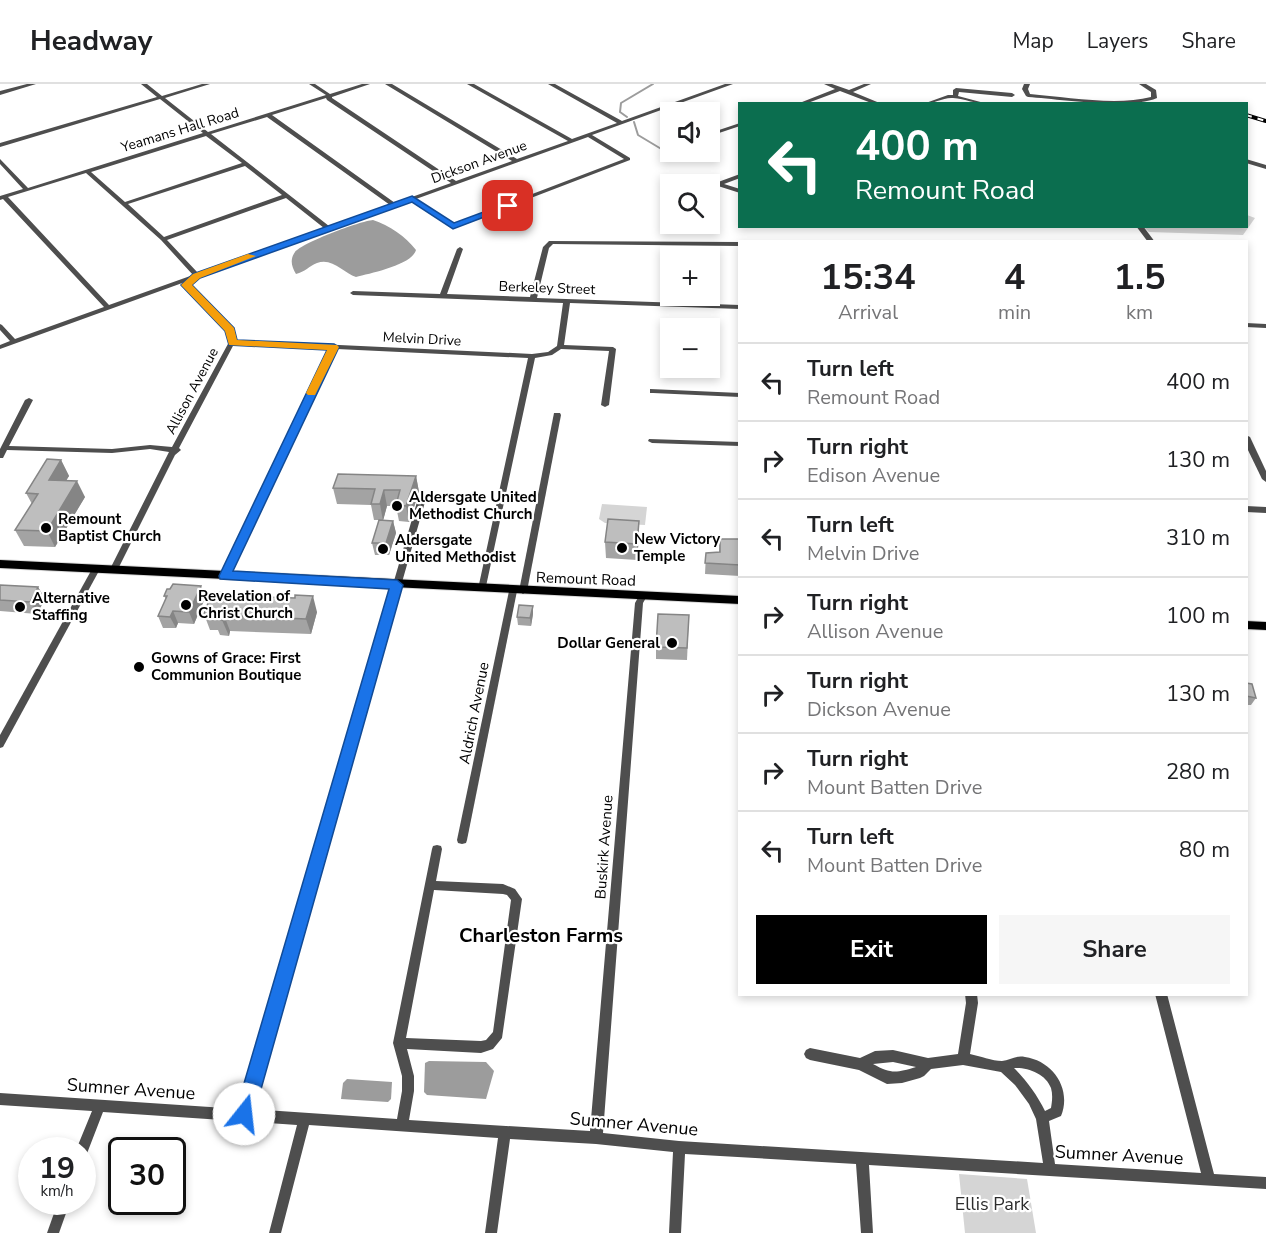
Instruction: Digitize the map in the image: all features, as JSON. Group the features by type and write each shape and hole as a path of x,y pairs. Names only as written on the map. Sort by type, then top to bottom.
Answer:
{"main road":[{"name":"Remount Road","path":"0,564 738,600"},
{"path":"1248,625 1266,626"}],"street":[{"path":"0,93 33,84"},
{"path":"144,84 329,229"},
{"path":"0,145 207,84"},
{"path":"312,84 329,95 329,99 455,183"},
{"name":"Yeamans Hall Road","path":"2,197 367,84"},
{"path":"388,84 516,161"},
{"path":"470,84 572,141"},
{"path":"551,84 621,123"},
{"name":"Dickson Avenue","path":"0,347 730,84"},
{"path":"827,84 875,102"},
{"path":"849,92 868,84"},
{"path":"1027,84 1025,89 1028,95"},
{"path":"1028,95 1110,102 1147,101 1154,98 1154,91 1142,84"},
{"path":"804,102 840,89"},
{"path":"956,96 956,90 1012,95"},
{"path":"1024,102 1028,95"},
{"path":"929,102 956,96 978,102"},
{"path":"1151,99 1158,102"},
{"path":"268,115 393,204"},
{"path":"720,131 738,125"},
{"path":"412,199 453,226 628,159 588,135"},
{"path":"0,161 26,189"},
{"path":"1248,162 1266,167"},
{"path":"123,204 246,164"},
{"path":"87,171 162,238 196,276"},
{"path":"720,183 738,177"},
{"path":"720,185 738,190"},
{"path":"162,238 286,196"},
{"path":"2,197 108,308"},
{"path":"1141,228 1150,240"},
{"path":"533,299 546,248 551,242 738,244"},
{"path":"443,296 460,249"},
{"name":"Allison Avenue","path":"114,569 144,506 177,450 232,342 230,330 186,285 196,276"},
{"name":"Berkeley Street","path":"353,293 738,307"},
{"path":"560,347 567,300"},
{"path":"1248,325 1266,326"},
{"path":"0,326 14,342"},
{"name":"Melvin Drive","path":"232,342 532,356 550,354 560,347 613,348 605,405"},
{"path":"225,576 334,347"},
{"path":"482,589 532,356"},
{"path":"653,391 738,395"},
{"path":"0,456 29,400"},
{"name":"Aldrich Avenue","path":"462,840 557,415"},
{"path":"652,441 738,444"},
{"path":"1248,441 1266,479"},
{"path":"6,448 112,451 138,447 177,450"},
{"path":"244,1114 421,501"},
{"path":"1248,509 1266,510"},
{"path":"0,744 96,570"},
{"name":"Buskirk Avenue","path":"596,1138 639,603 643,596"},
{"path":"402,1126 408,1083 406,1065 399,1043 437,849"},
{"path":"399,1043 481,1047 489,1045 498,1034 517,899 511,892 503,889 430,885"},
{"path":"963,1059 971,996"},
{"path":"1162,996 1209,1178"},
{"path":"810,1054 860,1064 887,1078 920,1072 928,1064"},
{"path":"860,1064 875,1057 893,1056 928,1064 963,1059 1004,1067 1034,1100 1042,1118 1050,1169"},
{"path":"1004,1067 1016,1061 1029,1064 1044,1071 1054,1082 1058,1098 1057,1112 1042,1118"},
{"name":"Sumner Avenue","path":"0,1099 596,1138 679,1147 1266,1183"},
{"path":"88,1137 100,1105"},
{"path":"275,1233 304,1120"},
{"path":"491,1233 505,1133"},
{"path":"675,1233 679,1147"},
{"path":"862,1158 867,1233"},
{"path":"52,1233 59,1215"}],"green space":[{"path":"1248,215 1255,218 1248,228"},
{"path":"1145,228 1248,228 1243,235 1149,232"},
{"path":"602,504 647,507 645,525 605,523 599,519"},
{"name":"Ellis Park","path":"959,1174 1027,1179 1036,1233 965,1233"}],"shaded area":[{"path":"373,220 402,236 416,250 413,255 390,268 356,277 328,262 314,264 296,274 292,260 295,252 300,248 332,233"},
{"path":"429,1061 486,1062 494,1071 486,1099 427,1095 424,1092 425,1063"},
{"path":"347,1079 392,1082 391,1099 388,1102 341,1099 343,1083"}],"building":[{"path":"47,459 61,460 49,480 77,481 47,531 15,530 38,494 26,493"},
{"path":"338,474 416,476 406,506 396,505 400,490 384,490 380,504 371,504 375,489 333,488"},
{"path":"608,519 639,521 637,544 605,542"},
{"path":"379,520 393,521 386,543 372,543"},
{"path":"720,539 738,539 738,565 705,563 706,553 720,552"},
{"path":"173,584 201,586 189,612 173,611 170,617 158,616 167,596 164,596 167,589 170,589"},
{"path":"0,585 38,587 30,602 0,600"},
{"path":"212,592 230,593 229,596 295,598 295,595 313,596 306,619 224,615 222,620 213,619 214,614 204,614"},
{"path":"519,605 533,606 530,618 517,617"},
{"name":"Dollar General","path":"658,614 689,615 687,648 656,647"},
{"path":"1248,683 1252,684 1256,698 1248,696"}],"waterway":[{"path":"627,117 620,112 621,103 653,84"},
{"path":"634,122 638,135 660,148"}],"railway":[{"path":"1248,116 1266,121"}],"slow traffic":[{"path":"252,256 196,276 186,285 230,330 232,342 334,347 311,393"}],"place":[{"name":"Aldersgate United Methodist Church","path":"397,506"},
{"name":"Remount Baptist Church","path":"46,528"},
{"name":"New Victory Temple","path":"622,548"},
{"name":"Aldersgate United Methodist","path":"383,549"},
{"name":"Revelation of Christ Church","path":"186,605"},
{"name":"Alternative Staffing","path":"20,607"},
{"name":"Dollar General","path":"672,643"},
{"name":"Gowns of Grace: First Communion Boutique","path":"139,667"}],"district":[{"name":"Charleston Farms","path":"541,935"}],"route":[{"path":"244,1114 397,585 225,576 334,347 232,342 230,330 186,285 196,276 412,199 453,226 508,206"}]}
